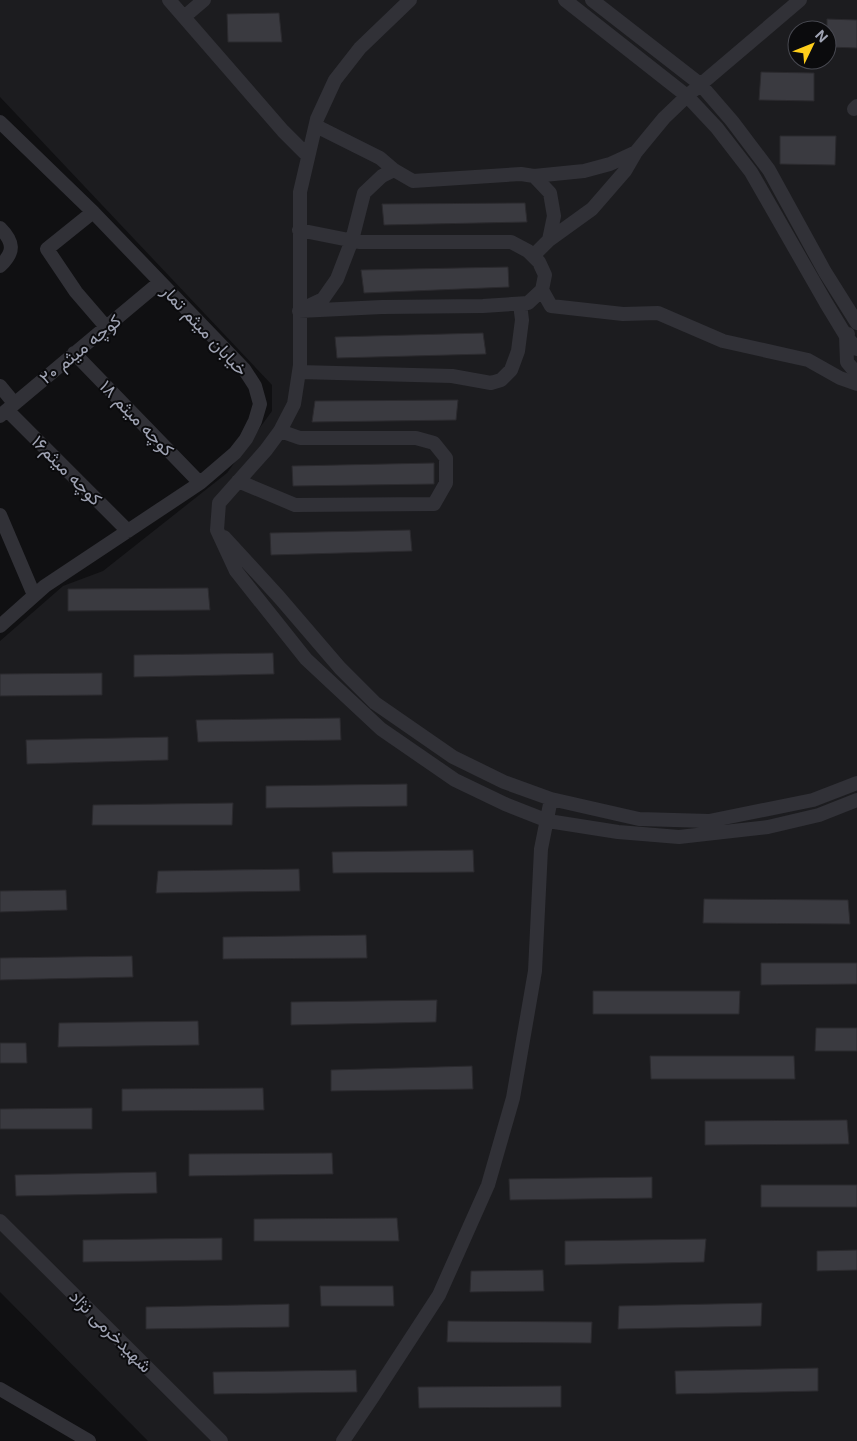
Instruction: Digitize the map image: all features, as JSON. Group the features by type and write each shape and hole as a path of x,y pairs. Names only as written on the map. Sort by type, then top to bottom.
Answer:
{"street":[{"path":"170,0 308,156"},
{"path":"184,17 204,0"},
{"path":"410,0 360,48 335,80 317,119 300,192 299,372 294,404 280,432 219,503 217,530 236,572 306,659 381,729 455,780 548,822 618,832 679,836 768,827 819,815 857,800"},
{"path":"565,0 687,96 717,128 751,172 793,247 852,331 857,349"},
{"path":"592,0 700,84 732,121 769,170 825,272 857,323"},
{"path":"533,256 550,240 592,209 625,171 636,152 664,118 700,84 800,0"},
{"name":"خیابان میثم تمار","path":"0,122 93,212 244,369 255,386 260,404 255,421 246,439 235,453 200,483 45,586 0,626"},
{"path":"316,126 380,158 394,170 413,180 521,174 534,176 584,171 610,164 636,152"},
{"path":"299,310 323,299 337,279 352,240 364,193 382,176 394,170"},
{"path":"534,176 550,193 554,216 550,240"},
{"path":"93,212 48,249 76,292 107,328"},
{"path":"0,228 7,235 11,248 10,255 0,266"},
{"path":"299,230 359,242 511,242 528,251 539,262 545,275 542,290 528,303 484,306 299,310"},
{"name":"کوچه میثم ۲۰","path":"7,409 107,328 160,282"},
{"path":"542,290 551,306 623,314 658,313 723,341 808,360 840,378 857,384"},
{"path":"299,372 452,376 491,383 501,380 512,370 518,351 522,320 520,304"},
{"path":"852,331 847,362 857,374"},
{"name":"کوچه میثم ۱۸","path":"74,353 200,483"},
{"name":"کوچه میثم۱۶","path":"0,386 7,409 128,531"},
{"path":"238,481 295,506 434,504 446,483 446,458 434,443 416,438 300,438 280,432"},
{"path":"0,515 34,595"},
{"path":"217,530 254,568 340,668 375,702 453,757 504,782 551,799 639,818 709,821 813,800 857,784"},
{"path":"343,1441 439,1295 488,1185 513,1098 535,970 540,849 548,822 551,799"},
{"path":"813,800 819,815"},
{"name":"شهیدخرمی نژاد","path":"0,1222 222,1441"},
{"path":"0,1389 89,1441"}],"shaded area":[{"path":"0,0 857,0 857,1441 148,1441 0,1292 0,641 63,586 103,571 227,473 272,411 272,385 0,97"}],"building":[{"path":"279,13 282,42 228,42 227,14"},
{"path":"827,19 857,20 857,48 837,47 837,20"},
{"path":"761,72 814,73 814,101 759,100"},
{"path":"780,136 836,136 835,165 780,164"},
{"path":"525,203 527,222 384,225 382,204"},
{"path":"508,267 509,287 364,293 361,270"},
{"path":"483,333 486,354 337,358 335,337"},
{"path":"458,400 456,420 312,422 315,401"},
{"path":"434,463 434,484 293,486 292,466"},
{"path":"410,530 412,551 271,555 270,533"},
{"path":"208,588 210,610 68,611 68,589"},
{"path":"273,653 274,674 134,677 134,655"},
{"path":"102,673 102,695 0,696 0,674"},
{"path":"340,718 341,740 198,742 196,720"},
{"path":"168,737 168,760 27,764 26,740"},
{"path":"407,784 407,806 266,808 266,786"},
{"path":"233,803 232,825 92,825 93,805"},
{"path":"473,850 474,872 333,873 332,852"},
{"path":"299,869 300,891 156,893 158,871"},
{"path":"66,890 67,910 0,912 0,891"},
{"path":"704,899 848,900 850,924 703,923"},
{"path":"366,935 367,958 223,959 223,937"},
{"path":"132,956 133,977 0,980 0,958"},
{"path":"761,963 857,963 857,984 761,985"},
{"path":"593,991 740,991 739,1014 593,1014"},
{"path":"437,1000 436,1022 291,1025 291,1002"},
{"path":"198,1021 199,1045 58,1047 59,1023"},
{"path":"816,1028 857,1028 857,1051 815,1051"},
{"path":"0,1043 26,1043 27,1063 0,1063"},
{"path":"650,1056 794,1056 795,1079 651,1079"},
{"path":"472,1066 473,1089 331,1091 331,1070"},
{"path":"263,1088 264,1110 122,1111 122,1089"},
{"path":"92,1108 92,1129 0,1129 0,1109"},
{"path":"847,1120 849,1144 705,1145 705,1121"},
{"path":"332,1153 333,1174 189,1176 189,1154"},
{"path":"156,1172 157,1193 16,1196 15,1175"},
{"path":"652,1177 652,1198 510,1200 509,1179"},
{"path":"761,1185 857,1185 857,1207 761,1207"},
{"path":"397,1218 399,1241 254,1241 254,1219"},
{"path":"222,1238 222,1260 83,1262 83,1240"},
{"path":"706,1239 704,1262 565,1265 565,1241"},
{"path":"857,1250 857,1270 817,1271 817,1251"},
{"path":"543,1270 544,1291 470,1292 471,1271"},
{"path":"320,1286 393,1286 394,1306 321,1306"},
{"path":"762,1303 761,1326 618,1329 619,1306"},
{"path":"289,1304 289,1327 146,1329 146,1307"},
{"path":"448,1321 592,1322 591,1343 447,1342"},
{"path":"818,1368 818,1391 676,1394 675,1371"},
{"path":"356,1370 357,1392 214,1394 213,1372"},
{"path":"561,1386 561,1407 419,1408 418,1387"}]}
